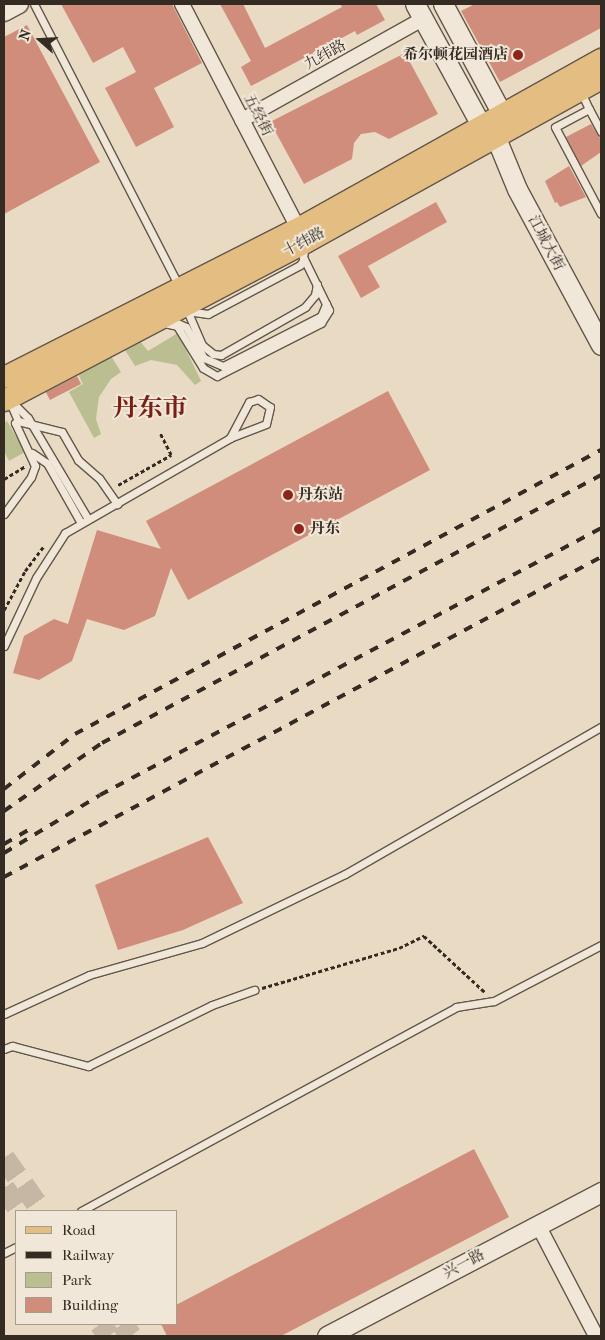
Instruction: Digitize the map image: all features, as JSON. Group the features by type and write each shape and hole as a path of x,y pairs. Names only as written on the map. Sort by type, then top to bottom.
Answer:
{"main road":[{"path":"446,5 502,114"},
{"name":"江城大街","path":"419,11 488,132 601,345"},
{"name":"十纬路","path":"488,132 502,114 601,59"},
{"name":"十纬路","path":"4,377 184,301 302,243 488,132 580,90 601,78"},
{"name":"十纬路","path":"5,396 144,325 184,301"},
{"name":"兴一路","path":"327,1336 601,1192"}],"street":[{"path":"4,12 19,4"},
{"name":"五经街","path":"182,4 242,120 302,243"},
{"name":"九纬路","path":"242,120 419,11"},
{"path":"538,1226 596,1336"}],"lane":[{"path":"34,4 184,301 202,345 213,354 221,355 305,306 315,295 317,284"},
{"path":"580,90 601,132"},
{"path":"588,109 555,127 601,214"},
{"path":"184,301 208,314 300,265 302,243"},
{"path":"144,325 167,322 179,328 203,368 212,375 220,376 324,321 330,313 302,243"},
{"path":"5,396 18,421 62,432 78,460 99,478 117,504"},
{"path":"5,396 32,425 85,521"},
{"path":"4,642 26,595 65,533 230,438 263,427 270,416 270,406 258,399 249,402 230,438"},
{"path":"4,514 33,473 35,466 31,453 15,423 18,421"},
{"path":"31,453 47,463 85,521"},
{"path":"4,1014 89,975 211,938 345,874 601,727"},
{"path":"83,1210 456,1007 494,1001 601,945"},
{"path":"4,1049 12,1046 88,1066 212,1005 254,990"}],"path":[{"path":"118,485 172,455 160,433"},
{"path":"4,479 30,465"},
{"path":"4,610 40,551 48,543 56,545"},
{"path":"254,990 399,948 424,936 494,1001"}],"green space":[{"path":"178,333 201,381 195,385 177,365 151,360 135,366 125,350 140,341 148,351"},
{"path":"111,356 121,372 111,379 99,397 96,419 101,434 94,438 69,392 83,384 78,374"},
{"path":"7,421 25,452 9,461 4,451 4,423"}],"building":[{"path":"61,4 172,4 202,63 154,88 174,127 136,147 105,88 136,72 123,47 93,63"},
{"path":"220,4 243,4 265,48 342,7 340,4 376,4 385,20 357,35 355,31 251,86 241,67 251,61"},
{"name":"希尔顿花园酒店","path":"475,4 601,4 601,28 500,82 461,11"},
{"path":"27,25 100,162 4,214 4,37"},
{"path":"405,53 438,114 389,139 375,132 361,134 354,143 352,159 304,184 270,122"},
{"path":"591,124 601,140 601,152 581,166 566,137"},
{"path":"569,166 586,197 560,207 557,202 555,203 545,181"},
{"path":"436,202 447,222 368,266 380,287 361,298 338,256"},
{"path":"77,376 81,384 50,400 46,392"},
{"name":"丹东站","path":"388,391 430,470 188,600 171,568 155,616 124,630 87,619 72,661 39,680 13,673 24,636 54,619 68,624 97,530 161,549 146,521"},
{"path":"208,837 243,903 183,930 118,950 95,885"},
{"path":"474,1149 509,1217 281,1336 167,1336 162,1325 178,1325 178,1304"}],"tunnel":[{"path":"4,1158 41,1210"},
{"path":"4,1188 19,1210"},
{"path":"101,1325 109,1336"},
{"path":"123,1325 131,1336"}],"railway":[{"path":"4,789 75,734 601,450"},
{"path":"4,811 102,743 601,475"},
{"path":"4,853 100,795 601,528"},
{"path":"4,877 601,557"},
{"path":"4,844 28,830"}],"place":[{"name":"希尔顿花园酒店","path":"518,55"},
{"name":"丹东站","path":"288,495"},
{"name":"丹东","path":"299,529"}],"district":[{"name":"丹东市","path":"150,408"}]}
